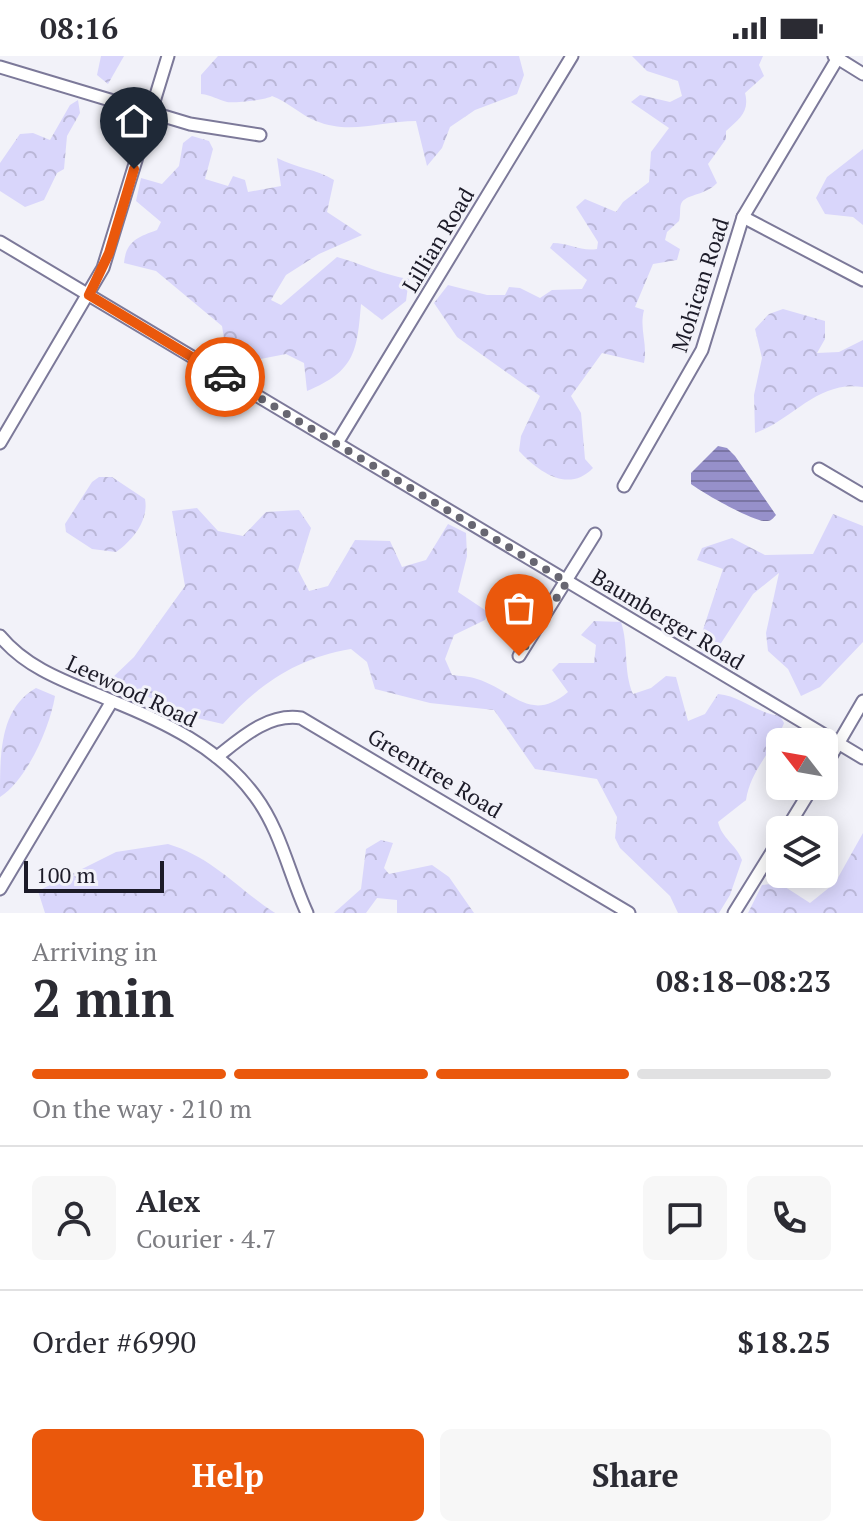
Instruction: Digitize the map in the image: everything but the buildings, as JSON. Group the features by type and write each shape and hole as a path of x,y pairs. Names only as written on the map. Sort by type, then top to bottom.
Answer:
{"street":[{"path":"0,443 89,295 109,253 168,56"},
{"name":"Lillian Road","path":"337,443 572,56"},
{"path":"836,57 863,74"},
{"name":"Mohican Road","path":"624,486 702,350 743,217 836,57"},
{"path":"0,67 205,128 260,135"},
{"path":"743,217 863,280"},
{"name":"Baumberger Road","path":"0,242 863,758"},
{"path":"819,469 863,495"},
{"path":"519,656 595,534"},
{"name":"Leewood Road","path":"0,636 40,670 174,730 217,757 247,786 268,817 307,913"},
{"path":"0,889 112,701"},
{"path":"839,746 863,701"},
{"name":"Greentree Road","path":"217,757 257,727 277,719 301,718 629,913"},
{"path":"734,913 766,862"}],"green space":[{"path":"101,56 124,56 108,84 97,75"},
{"path":"218,56 519,56 524,75 517,94 475,110 450,127 442,148 427,166 416,121 341,127 316,121 272,96 231,102 201,94 201,75"},
{"path":"632,56 763,56 759,65 764,76 745,93 745,110 726,131 726,139 708,164 717,183 682,202 679,221 667,232 665,240 680,249 677,260 653,264 635,307 644,310 644,363 602,353 571,396 581,413 585,459 593,468 583,476 564,479 544,472 519,451 521,436 540,396 457,337 434,303 448,285 487,295 505,295 509,287 520,288 540,298 552,290 582,289 587,280 550,248 553,243 597,249 598,242 576,207 585,199 616,212 623,202 649,182 651,152 669,128 631,102 640,95 670,102 682,96 678,81 647,71"},
{"path":"78,100 80,113 67,136 64,169 57,173 44,200 25,207 0,191 0,163 20,134 33,133 50,140 70,105"},
{"path":"192,136 209,141 213,149 205,179 228,186 233,176 245,180 248,192 281,186 277,158 334,180 327,212 362,235 319,254 286,275 271,300 281,305 337,257 409,279 406,301 382,320 361,304 358,335 350,358 335,376 307,391 304,363 286,354 235,364 225,345 222,326 156,271 124,263 130,245 157,230 161,222 136,201 141,178 162,184 179,166 183,143"},
{"path":"863,149 863,225 853,217 825,214 816,198 827,177"},
{"path":"783,309 825,321 825,339 817,353 839,352 863,340 863,387 832,389 755,433 754,395 762,358 755,329 769,314"},
{"path":"99,477 112,477 145,499 142,522 128,542 116,552 92,549 66,532 65,524 92,482"},
{"path":"197,508 218,531 243,536 266,512 299,510 311,528 298,570 309,591 328,586 355,540 390,541 402,567 426,560 448,524 466,533 467,556 458,592 488,612 485,620 454,635 445,659 452,675 477,679 522,702 543,705 568,692 552,670 559,663 594,663 596,645 581,635 594,621 621,622 633,694 651,688 666,676 676,677 688,721 705,714 718,694 780,716 784,723 782,728 766,728 766,755 752,779 746,800 718,822 742,860 730,895 719,913 678,913 670,896 620,848 615,838 617,817 597,779 535,769 494,710 430,703 375,689 367,662 351,649 313,659 280,675 223,724 188,716 111,679 134,657 185,586 172,511"},
{"path":"833,514 863,526 863,642 820,687 801,696 788,669 768,651 766,633 779,573 753,594 712,657 699,652 698,645 723,569 697,560 702,548 732,538 765,555 813,554"},
{"path":"36,688 55,696 48,722 28,766 0,797 4,733 15,707"},
{"path":"863,833 863,913 748,913 762,885 766,885 766,888 787,888 810,903 829,888 838,888 838,878"},
{"path":"381,840 393,843 384,868 389,874 432,865 449,877 474,913 397,913 397,900 377,898 366,913 334,913 361,889 366,849"},
{"path":"168,844 211,865 275,913 45,913 38,891 116,852"}],"shaded area":[{"path":"718,446 727,448 735,456 776,515 772,520 750,517 691,484 691,473"}],"way so far":[{"path":"225,377 567,582 519,656"}],"route":[{"path":"134,169 109,253 89,295 225,377"}]}
